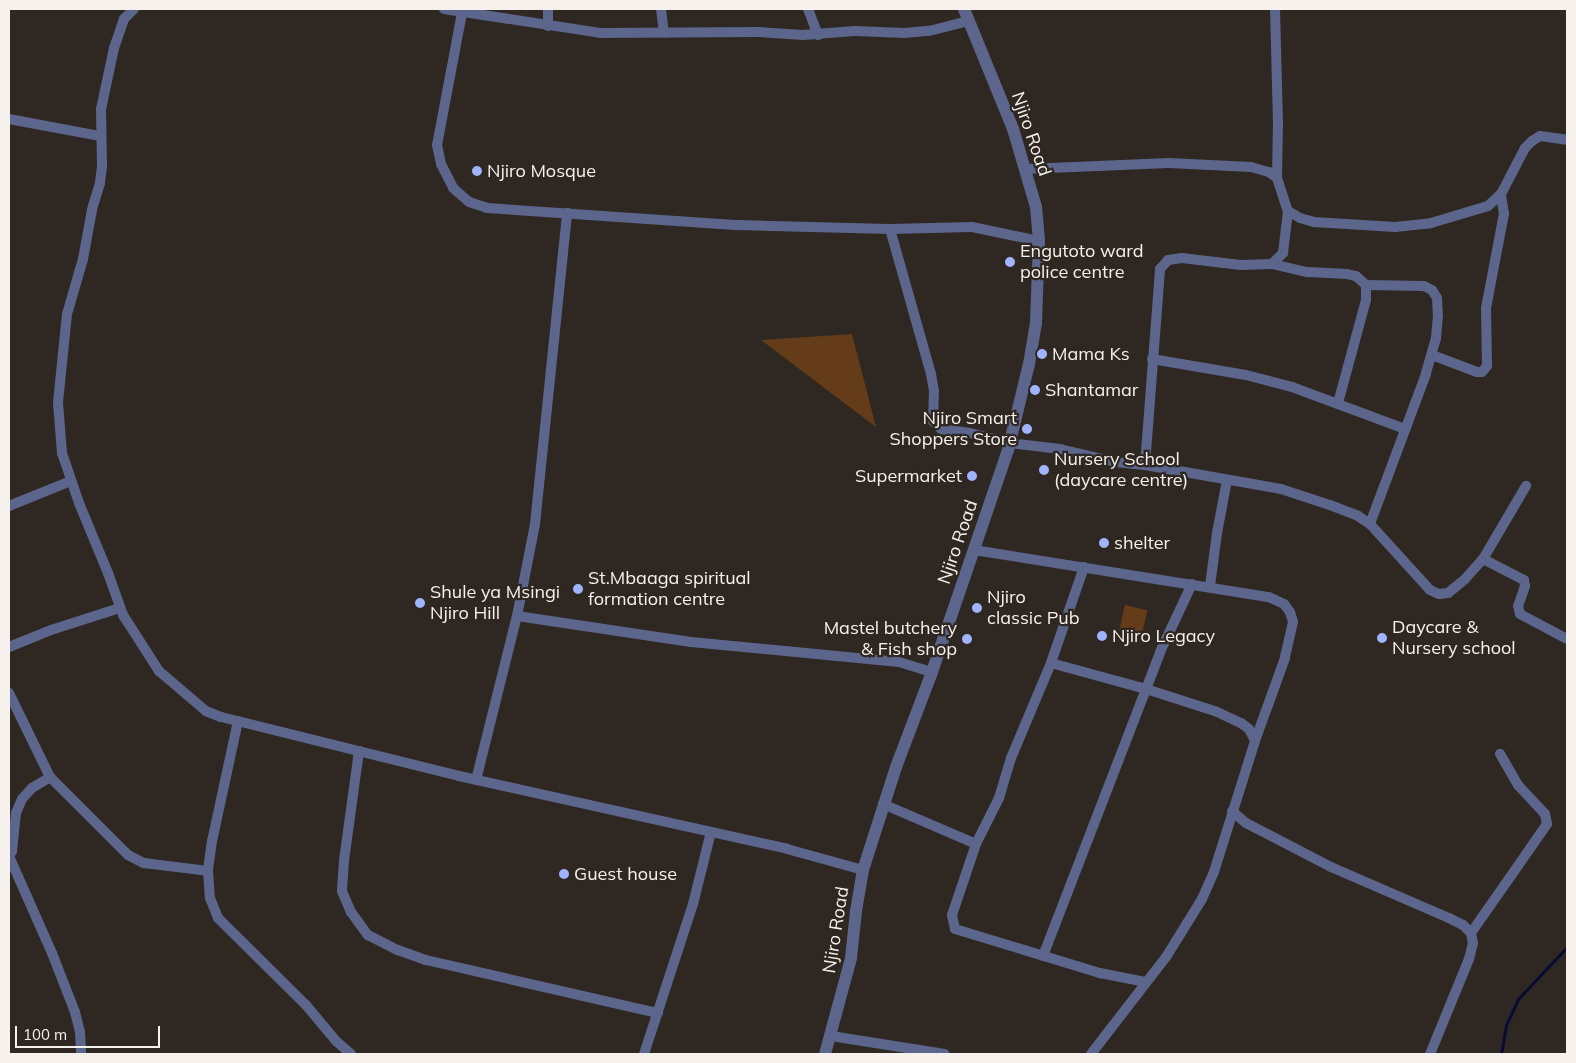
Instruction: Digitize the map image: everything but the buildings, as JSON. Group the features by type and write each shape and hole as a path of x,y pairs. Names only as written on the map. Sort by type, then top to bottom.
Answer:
{"street":[{"path":"134,9 124,19 114,48 101,109 102,166 100,183 83,259 70,297 63,341 58,403 62,453 71,481 120,608 141,645 159,671 206,711 238,721 476,780 787,849 863,870"},
{"path":"444,9 600,33 758,32 818,35 855,32 920,32 966,15"},
{"path":"548,9 548,26"},
{"path":"661,9 664,33"},
{"path":"808,9 818,35"},
{"path":"1272,264 1282,253 1288,211 1277,178 1279,150 1275,9"},
{"path":"462,12 437,145 441,164 453,188 469,202 487,208 738,225 890,229 972,227 1039,241"},
{"name":"Njiro Road","path":"825,1054 851,958 863,870 883,804 932,672 1010,443 1029,364 1036,323 1039,241 1036,206 1013,129 966,15"},
{"path":"9,119 100,136"},
{"path":"1288,211 1300,218 1314,222 1395,226 1431,223 1459,217 1488,206 1500,194 1525,148 1532,141 1540,136 1567,140"},
{"path":"1026,169 1169,163 1230,165 1264,170 1277,178"},
{"path":"1432,355 1477,372 1482,372 1487,366 1486,308 1504,214 1500,194"},
{"path":"476,780 517,616 535,524 568,213"},
{"path":"890,229 931,374 934,391 933,421 942,429 970,433 1010,443 1060,449 1114,462 1145,465 1281,489 1330,505 1370,524 1430,590 1439,594 1448,592 1465,580 1483,559 1526,486"},
{"path":"1145,465 1160,269 1168,260 1182,258 1258,266 1272,264 1308,272 1356,276 1366,285 1405,284 1424,286 1432,290 1437,298 1438,315 1432,355 1370,524"},
{"path":"1338,402 1366,300 1366,285"},
{"path":"1152,359 1246,375 1292,387 1338,402 1405,429"},
{"path":"1210,586 1227,480"},
{"path":"9,506 71,481"},
{"path":"974,550 1210,586 1277,600 1290,612 1293,622 1285,658 1255,741 1214,872 1202,899 1166,957 1091,1054"},
{"path":"1483,559 1524,580 1525,586 1518,606 1520,614 1567,639"},
{"path":"1084,567 1051,662 1011,758 999,798 976,844 952,915 955,929 1100,973 1146,982"},
{"path":"1043,956 1172,624 1192,584"},
{"path":"9,647 51,630 120,608"},
{"path":"517,616 691,642 900,662 932,672"},
{"path":"1051,662 1146,689 1230,718 1249,729 1255,741"},
{"path":"9,693 50,777 128,855 144,863 208,870"},
{"path":"238,721 212,841 208,870 210,898 218,918 306,1005 336,1041 351,1054"},
{"path":"359,751 344,861 342,891 351,912 368,935 398,950 426,960 658,1013"},
{"path":"1471,933 1547,824 1544,814 1518,785 1500,754"},
{"path":"50,777 32,788 22,799 16,813 12,851 9,856 52,953 75,1012 80,1032 82,1054"},
{"path":"883,804 976,844"},
{"path":"1232,811 1246,823 1331,867 1449,918 1463,925 1471,933 1473,943 1469,959 1430,1054"},
{"path":"644,1054 693,904 711,832"},
{"path":"831,1036 945,1054"}],"shaded area":[{"path":"852,334 876,427 761,340"},
{"path":"1125,605 1147,610 1142,636 1119,630"}],"waterway":[{"path":"1501,1054 1506,1025 1518,999 1567,947"}],"place":[{"name":"Njiro Mosque","path":"477,171"},
{"name":"Engutoto ward police centre","path":"1010,262"},
{"name":"Mama Ks","path":"1042,354"},
{"name":"Shantamar","path":"1035,390"},
{"name":"Njiro Smart Shoppers Store","path":"1027,429"},
{"name":"Nursery School (daycare centre)","path":"1044,470"},
{"name":"Supermarket","path":"972,476"},
{"name":"shelter","path":"1104,543"},
{"name":"St.Mbaaga spiritual formation centre","path":"578,589"},
{"name":"Shule ya Msingi Njiro Hill","path":"420,603"},
{"name":"Njiro classic Pub","path":"977,608"},
{"name":"Njiro Legacy","path":"1102,636"},
{"name":"Daycare & Nursery school","path":"1382,638"},
{"name":"Mastel butchery & Fish shop","path":"967,639"},
{"name":"Guest house","path":"564,874"}]}
